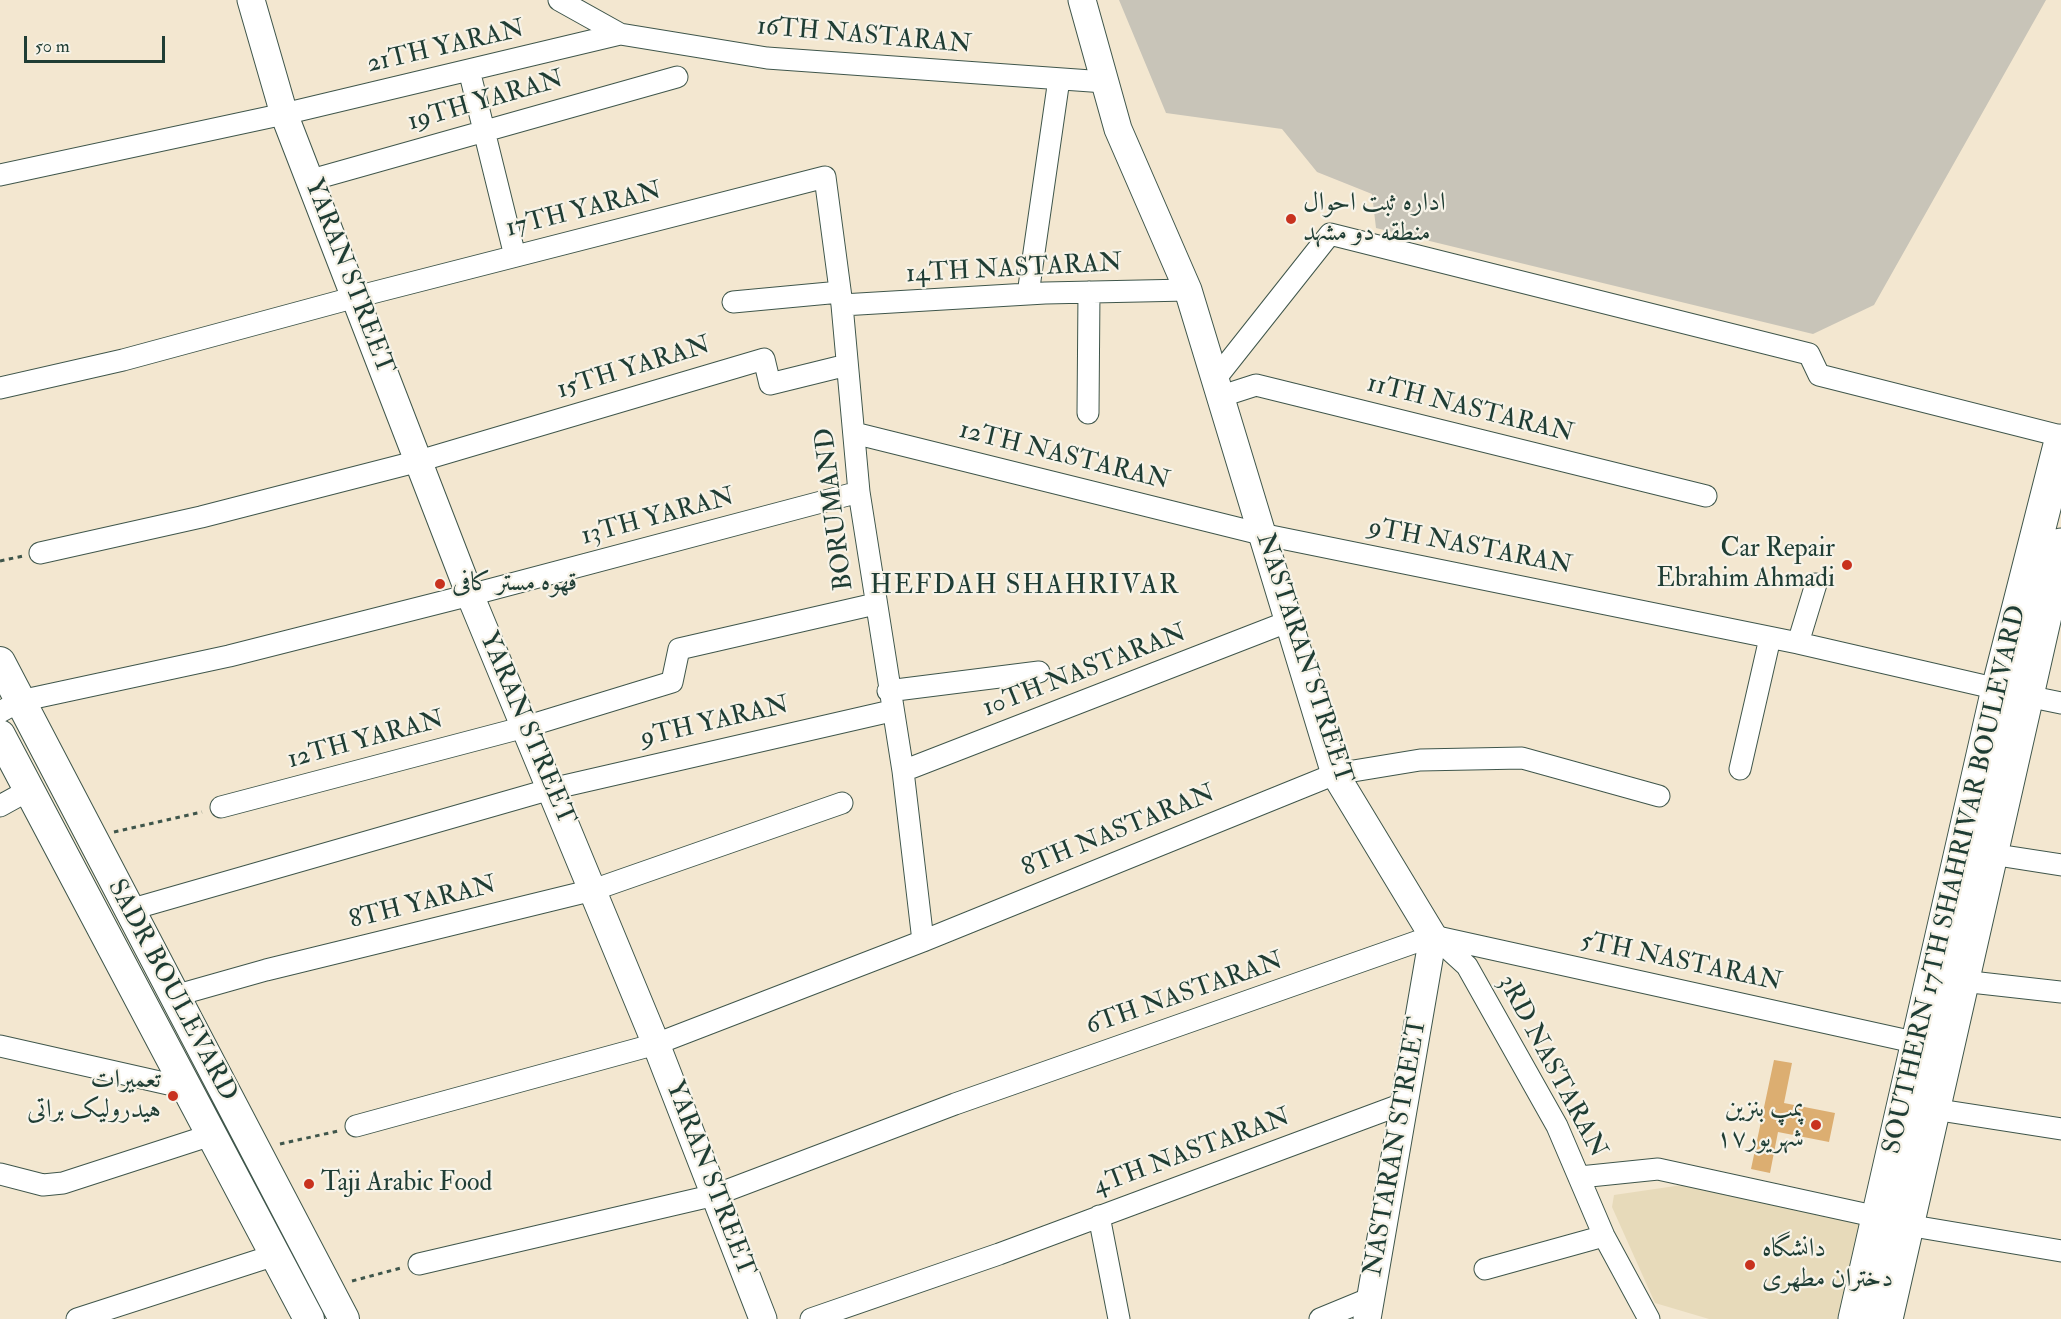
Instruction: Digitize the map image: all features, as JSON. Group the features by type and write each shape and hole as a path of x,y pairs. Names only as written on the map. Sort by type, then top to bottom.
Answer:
{"main road":[{"name":"SOUTHERN 17TH SHAHRIVAR BOULEVARD","path":"1856,1319 1933,1109 1991,854 2013,693 2061,441"},
{"name":"SOUTHERN 17TH SHAHRIVAR BOULEVARD","path":"1886,1319 1892,1221 1918,1043 2013,693 2061,545"},
{"name":"SADR BOULEVARD","path":"0,662 10,707 89,837 129,910 344,1319"},
{"name":"SADR BOULEVARD","path":"0,735 309,1319"}],"street":[{"name":"YARAN STREET","path":"251,0 284,114 470,595 656,1044 763,1319"},
{"path":"559,0 620,34"},
{"name":"NASTARAN STREET","path":"1082,0 1118,129 1188,290 1335,774 1433,936 1369,1309"},
{"name":"21TH YARAN","path":"0,174 284,114 620,34"},
{"name":"16TH NASTARAN","path":"620,34 767,58 1104,82"},
{"path":"469,70 516,256"},
{"name":"19TH YARAN","path":"311,180 677,77"},
{"path":"1028,294 1059,78"},
{"name":"17TH YARAN","path":"0,388 123,360 356,297 825,177"},
{"name":"BORUMAND","path":"825,177 841,299 859,492 890,701 903,771 923,941"},
{"path":"1219,387 1330,234 1809,354 1819,375 2061,436"},
{"name":"14TH NASTARAN","path":"733,302 1188,290"},
{"path":"1088,413 1089,292"},
{"name":"15TH YARAN","path":"419,461 764,359 770,384 847,365"},
{"name":"11TH NASTARAN","path":"1219,387 1256,385 1706,496"},
{"name":"12TH NASTARAN","path":"854,433 1261,534"},
{"path":"40,553 201,517 419,461"},
{"name":"13TH YARAN","path":"10,707 229,656 470,595 859,492"},
{"name":"9TH NASTARAN","path":"1261,534 1668,615 2061,703"},
{"path":"1798,643 1816,584"},
{"name":"12TH YARAN","path":"221,807 525,727 672,682 679,649 875,604"},
{"name":"10TH NASTARAN","path":"903,771 1287,622"},
{"path":"1740,769 1770,638"},
{"name":"9TH YARAN","path":"129,910 550,789 890,701 1039,672"},
{"name":"8TH NASTARAN","path":"356,1126 656,1044 923,941 1335,774 1420,760 1522,758 1659,796"},
{"path":"0,806 29,789"},
{"name":"8TH YARAN","path":"174,996 266,970 593,890 842,803"},
{"path":"1991,854 2061,866"},
{"name":"5TH NASTARAN","path":"1433,936 1918,1043"},
{"name":"3RD NASTARAN","path":"1433,936 1467,966 1557,1126 1604,1236 1649,1319"},
{"name":"6TH NASTARAN","path":"419,1264 715,1195 956,1104 1433,936"},
{"path":"1467,966 1463,957 1466,950 1480,946"},
{"path":"1962,981 2061,992"},
{"path":"0,1046 186,1088"},
{"name":"4TH NASTARAN","path":"811,1319 999,1254 1405,1102"},
{"path":"1933,1109 2061,1129"},
{"path":"0,1174 43,1185 63,1183 212,1135"},
{"path":"1580,1177 1658,1169 1892,1221 2061,1251"},
{"path":"1099,1216 1119,1319"},
{"path":"1485,1269 1604,1236"},
{"path":"77,1319 275,1255"},
{"path":"1320,1319 1369,1309"}],"path":[{"path":"89,837 221,807"},
{"path":"255,1149 356,1126"},
{"path":"327,1287 419,1264"}],"shaded area":[{"path":"1119,0 2046,0 1874,305 1813,334 1376,228 1372,194 1317,172 1282,129 1166,113"},
{"name":"دانشگاه دختران مطهری","path":"1689,1184 1864,1217 1849,1319 1709,1319 1655,1303 1612,1207 1614,1195"}],"building":[{"path":"1774,1060 1792,1063 1784,1103 1835,1113 1829,1142 1778,1132 1770,1173 1751,1169"}],"place":[{"name":"اداره ثبت احوال منطقه دو مشهد","path":"1291,219"},
{"name":"Car Repair Ebrahim Ahmadi","path":"1847,565"},
{"name":"قهوه مستر کافی","path":"440,584"},
{"name":"تعمیرات هیدرولیک براتی","path":"173,1096"},
{"name":"پمپ بنزین ۱۷شهریور","path":"1816,1125"},
{"name":"Taji Arabic Food","path":"309,1184"},
{"name":"دانشگاه دختران مطهری","path":"1750,1265"}],"district":[{"name":"HEFDAH SHAHRIVAR","path":"1025,587"}]}
